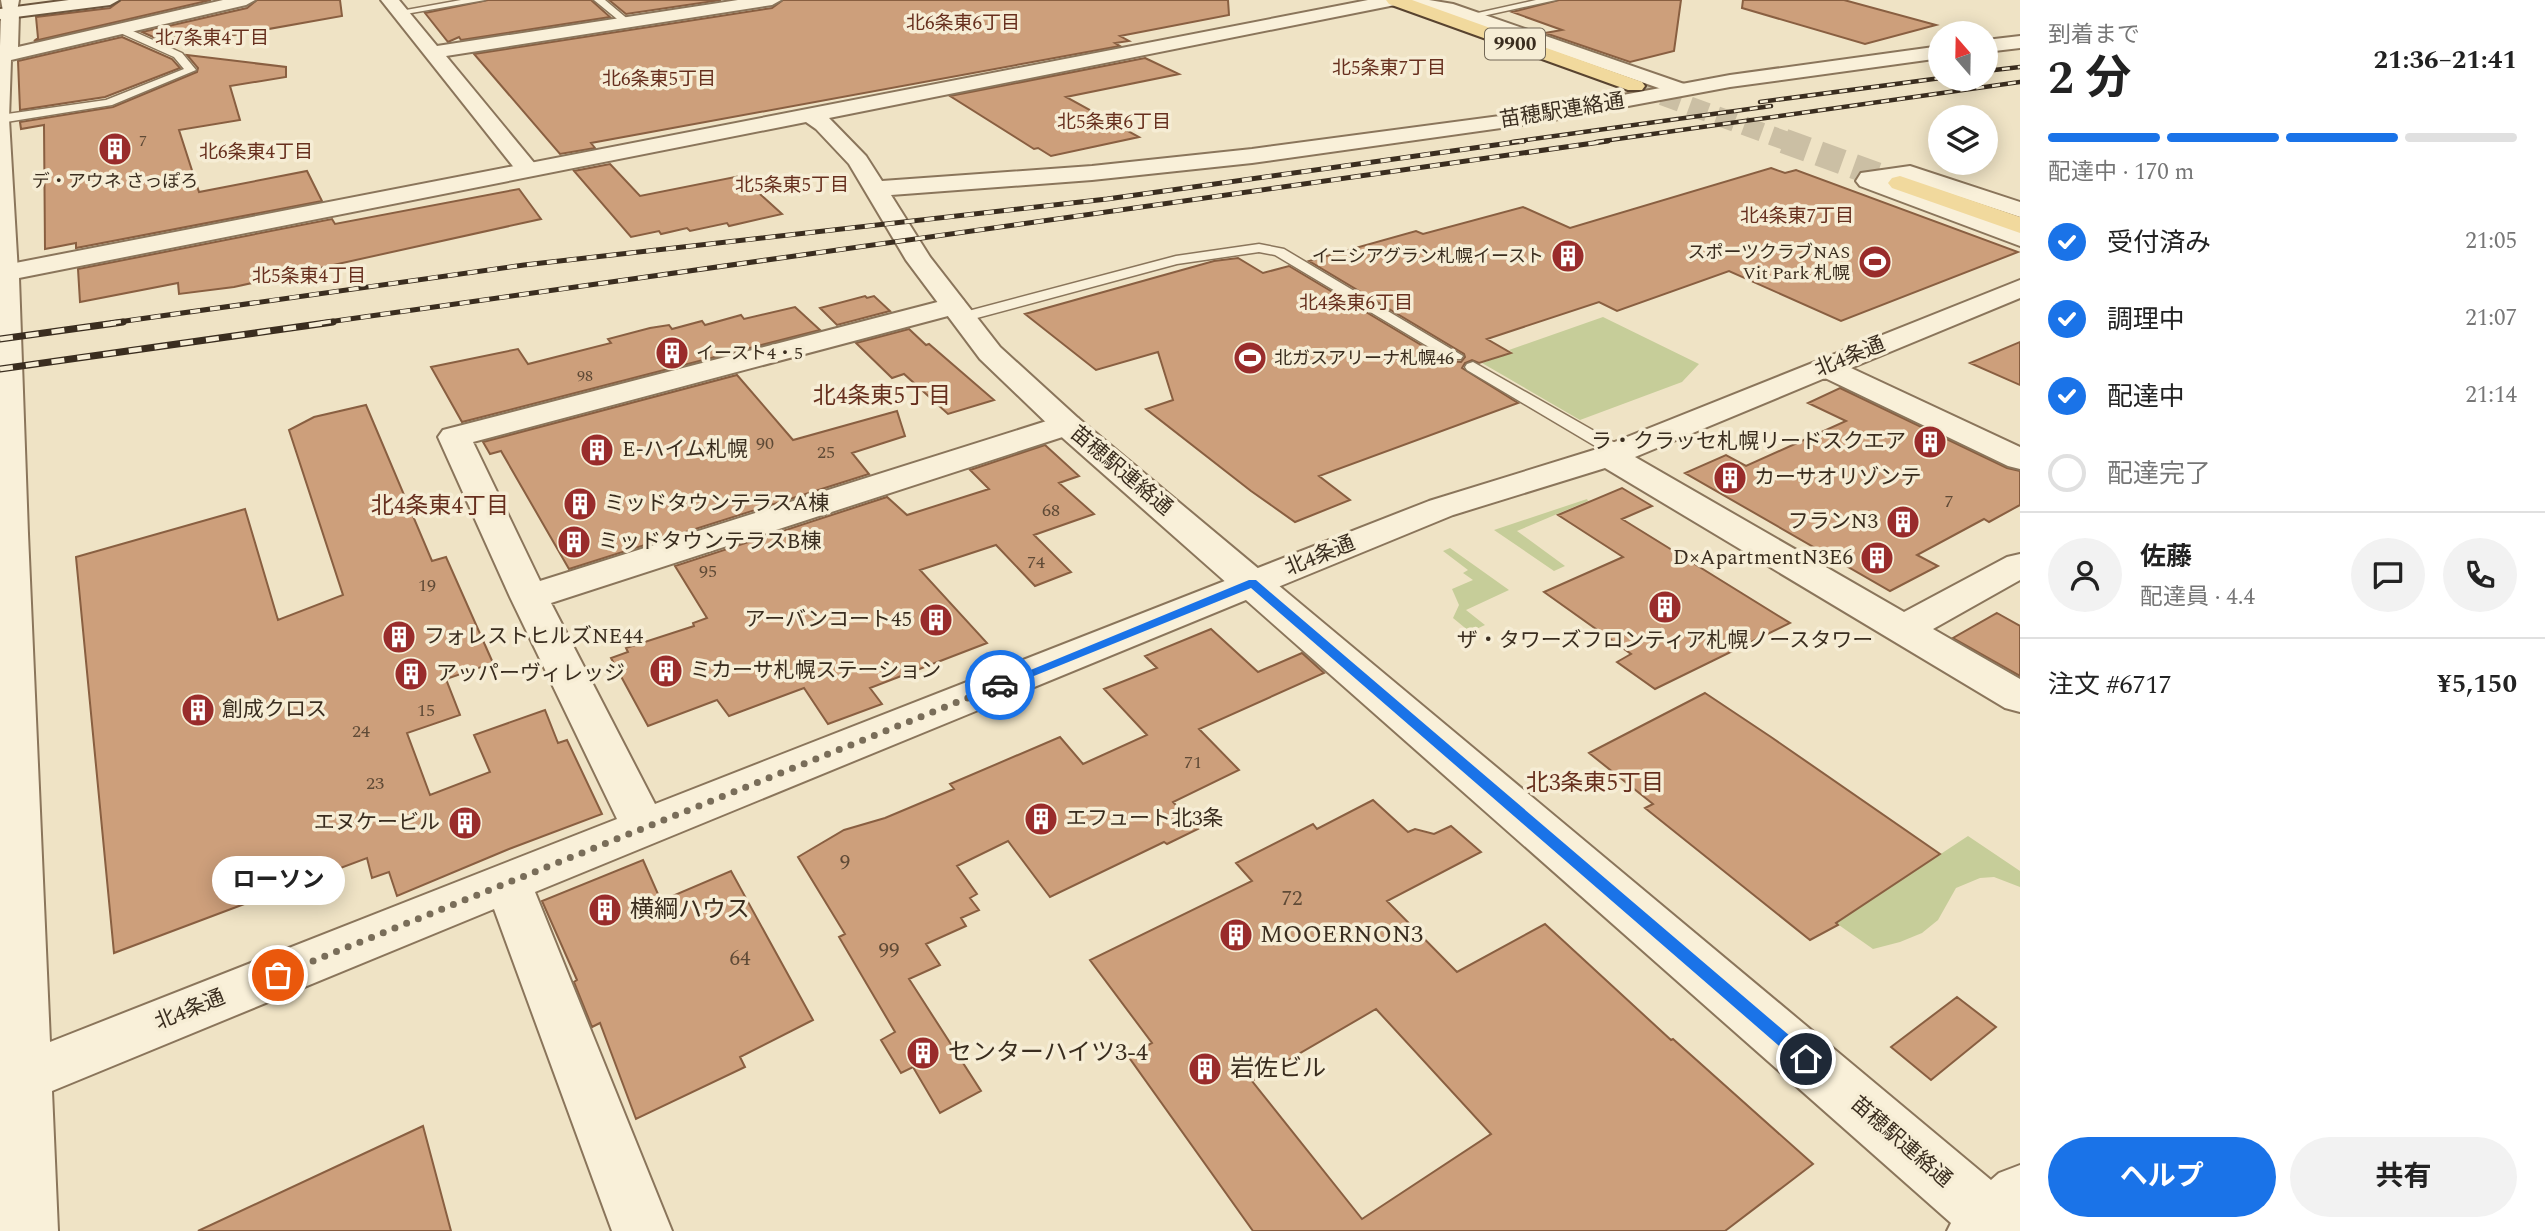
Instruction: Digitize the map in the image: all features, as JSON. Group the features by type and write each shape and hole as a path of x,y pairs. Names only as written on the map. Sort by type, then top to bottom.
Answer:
{"main road":[{"path":"1900,183 2020,225"}],"street":[{"path":"28,1231 12,1081 1,61 11,45 7,9 110,0"},
{"path":"2,57 246,0"},
{"path":"433,52 772,0"},
{"path":"1395,0 1413,17 1636,93"},
{"path":"3,274 1395,0 1447,8 1680,89 1928,54"},
{"path":"395,6 528,170"},
{"path":"1998,45 2020,42"},
{"name":"苗穂駅連絡通","path":"1680,89 1636,93 1537,117 1239,158 1092,173 873,188 919,260 990,354 1067,425 1996,1214"},
{"path":"810,114 824,124 858,161 873,188"},
{"path":"2020,210 1910,173 1869,178 1868,181 2020,238"},
{"name":"北4条通","path":"12,1081 1441,508 1614,454 2020,288"},
{"path":"644,828 528,597 454,437 958,312"},
{"path":"1825,367 2020,459"},
{"path":"528,597 1067,425"},
{"path":"1614,454 2020,698"},
{"path":"1903,629 2020,565"},
{"path":"508,883 642,1231"}],"lane":[{"path":"395,6 480,0"},
{"path":"599,0 625,21"},
{"path":"1469,16 1551,0"},
{"path":"0,119 108,103 191,70 178,55 120,29"},
{"path":"958,312 1176,260 1259,248 1279,252 1421,329 1455,356"},
{"path":"1473,367 1614,454"}],"green space":[{"path":"1603,317 1699,364 1682,382 1580,420 1482,363 1512,352 1509,350"},
{"path":"1587,499 1588,501 1517,531 1565,566 1554,571 1494,530"},
{"path":"1450,548 1509,590 1466,610 1485,625 1470,632 1453,618 1459,605 1452,589 1473,580 1463,573 1468,570 1443,551"},
{"path":"1968,836 2020,871 2020,887 1994,877 1980,878 1956,888 1938,920 1922,933 1873,949 1836,923"}],"building":[{"path":"121,0 211,0 34,41 38,38 36,17 110,8"},
{"path":"257,0 340,0 342,16 173,46 142,32 247,8"},
{"path":"488,0 591,0 610,17 461,40 459,37 448,42 425,13"},
{"path":"609,0 721,0 626,14"},
{"path":"783,0 1228,0 1229,15 1120,36 1129,41 1115,43 1120,46 591,143 595,148 560,154 474,54 772,8"},
{"path":"1559,0 1681,0 1674,51 1630,62 1545,33 1562,30 1512,12"},
{"path":"1743,0 1844,0 1928,23 1928,27 1865,44 1742,8"},
{"path":"122,37 172,59 180,68 105,97 20,110 18,61"},
{"path":"187,55 286,67 286,77 230,86 240,120 179,130 199,192 307,171 322,201 76,248 76,243 45,249 44,125 21,129 20,122 113,107 197,72 198,68"},
{"path":"1145,58 1179,74 1066,97 1139,137 1051,156 1038,148 1034,149 950,96"},
{"path":"610,164 640,196 740,176 782,214 729,226 727,223 690,231 687,228 631,237 574,171"},
{"path":"1771,168 1785,173 1796,170 2018,252 1841,321 1729,271 1617,311 1599,302 1487,339 1511,353 1479,363 1472,360 1462,368 1518,403 1319,476 1350,500 1295,522 1146,409 1173,400 1158,352 1096,370 1025,314 1214,261 1238,258 1263,273 1289,266 1448,361 1461,362 1464,354 1309,261 1416,231 1423,234 1523,207 1570,228"},
{"path":"519,189 541,219 234,287 179,294 178,283 80,302 78,269 332,219 335,224"},
{"path":"874,296 890,311 837,325 820,308"},
{"path":"795,307 820,330 462,422 431,367 518,349 528,364 611,343 608,339 650,328 669,325 672,329 702,321 705,325 741,315 744,319"},
{"path":"909,329 994,400 948,414 904,374 892,378 856,343"},
{"path":"2020,342 2020,385 1970,363"},
{"path":"737,375 793,440 897,411 905,436 852,453 869,474 569,569 501,451 490,454 483,442"},
{"path":"1840,388 2007,468 2020,471 2020,505 1989,522 1984,519 1917,555 1938,566 1890,591 1685,473 1726,455 1746,466 1846,421 1808,403"},
{"path":"366,405 432,561 446,557 493,663 446,679 460,715 407,733 430,795 490,772 474,735 545,710 558,743 567,740 602,814 397,896 389,872 372,878 367,858 114,953 76,557 245,509 278,620 343,595 289,430 314,417"},
{"path":"1045,445 1079,476 1059,483 1094,514 1034,535 1071,572 1035,586 996,545 920,570 987,643 870,688 882,704 828,724 804,688 729,716 717,700 648,726 611,658 628,652 626,648 694,626 693,623 707,618 675,566 887,497 907,515 989,489 970,470"},
{"name":"ザ・タワーズフロンティア札幌ノースタワー","path":"1622,488 1652,506 1622,519 1790,623 1655,689 1617,662 1631,654 1544,592 1623,557 1558,515"},
{"path":"1997,613 2020,626 2020,676 1953,638"},
{"path":"1211,629 1258,672 1302,653 1324,673 1199,729 1239,770 1173,802 1198,829 1167,844 1164,842 1050,897 1008,841 957,866 977,894 970,898 979,910 961,918 966,926 926,944 940,965 909,979 981,1091 940,1113 913,1067 901,1073 881,1040 895,1032 839,937 845,934 798,857 844,830 885,818 954,789 950,784 1060,737 1083,764 1147,735 1104,689 1157,668 1145,656"},
{"path":"1705,693 1940,854 1836,923 1838,925 1810,940 1645,808 1653,804 1589,753"},
{"path":"1373,800 1408,832 1415,829 1434,834 1451,826 1481,852 1387,901 1457,972 1545,924 1671,1040 1813,1164 1725,1231 1253,1231 1128,1056 1152,1043 1090,960 1252,881 1236,863 1313,824 1317,829","holes":["1376,1009 1491,1134 1362,1219 1252,1081"]},
{"path":"643,860 661,901 731,871 813,1020 740,1057 745,1067 636,1119 600,1023 592,1027 574,982 577,980 542,901"},
{"path":"1957,997 1996,1027 1931,1080 1891,1047"},
{"path":"423,1126 451,1231 198,1231"}],"tunnel":[{"path":"1635,86 1789,142"},
{"path":"1784,141 1900,183"}],"railway":[{"path":"1998,70 2020,67"},
{"path":"1760,102 1928,80"},
{"path":"1596,142 2020,82"},
{"path":"1512,142 1771,106"},
{"path":"111,323 524,265 1107,199 1524,141"},
{"path":"321,323 1608,141"},
{"path":"0,339 123,322"},
{"path":"0,369 333,322"}],"way so far":[{"path":"278,975 1000,685"}],"place":[{"name":"デ・アウネ さっぽろ","path":"115,149"},
{"name":"イニシアグラン札幌イースト","path":"1568,256"},
{"name":"スポーツクラブNAS Vit Park 札幌","path":"1875,262"},
{"name":"イースト4・5","path":"672,353"},
{"name":"北ガスアリーナ札幌46","path":"1250,358"},
{"name":"ラ・クラッセ札幌リードスクエア","path":"1930,442"},
{"name":"E-ハイム札幌","path":"597,450"},
{"name":"カーサオリゾンテ","path":"1730,478"},
{"name":"ミッドタウンテラスA棟","path":"580,504"},
{"name":"フランN3","path":"1903,522"},
{"name":"ミッドタウンテラスB棟","path":"574,542"},
{"name":"D×ApartmentN3E6","path":"1877,558"},
{"name":"ザ・タワーズフロンティア札幌ノースタワー","path":"1665,607"},
{"name":"アーバンコート45","path":"936,620"},
{"name":"フォレストヒルズNE44","path":"399,637"},
{"name":"ミカーサ札幌ステーション","path":"666,671"},
{"name":"アッパーヴィレッジ","path":"411,674"},
{"name":"創成クロス","path":"198,710"},
{"name":"エフュート北3条","path":"1041,819"},
{"name":"エヌケービル","path":"465,823"},
{"name":"横綱ハウス","path":"605,910"},
{"name":"MOOERNON3","path":"1236,935"},
{"name":"ローソン","path":"278,975"},
{"name":"センターハイツ3-4","path":"923,1053"},
{"name":"岩佐ビル","path":"1205,1069"}],"district":[{"name":"北6条東6丁目","path":"963,23"},
{"name":"北7条東4丁目","path":"212,38"},
{"name":"北5条東7丁目","path":"1389,68"},
{"name":"北6条東5丁目","path":"659,79"},
{"name":"北5条東6丁目","path":"1114,122"},
{"name":"北6条東4丁目","path":"256,152"},
{"name":"北5条東5丁目","path":"792,185"},
{"name":"北4条東7丁目","path":"1797,216"},
{"name":"北5条東4丁目","path":"309,276"},
{"name":"北4条東6丁目","path":"1356,303"},
{"name":"北4条東5丁目","path":"882,396"},
{"name":"北4条東4丁目","path":"440,506"},
{"name":"北3条東5丁目","path":"1595,783"}],"route":[{"path":"1000,685 1252,583 1806,1059"}]}
